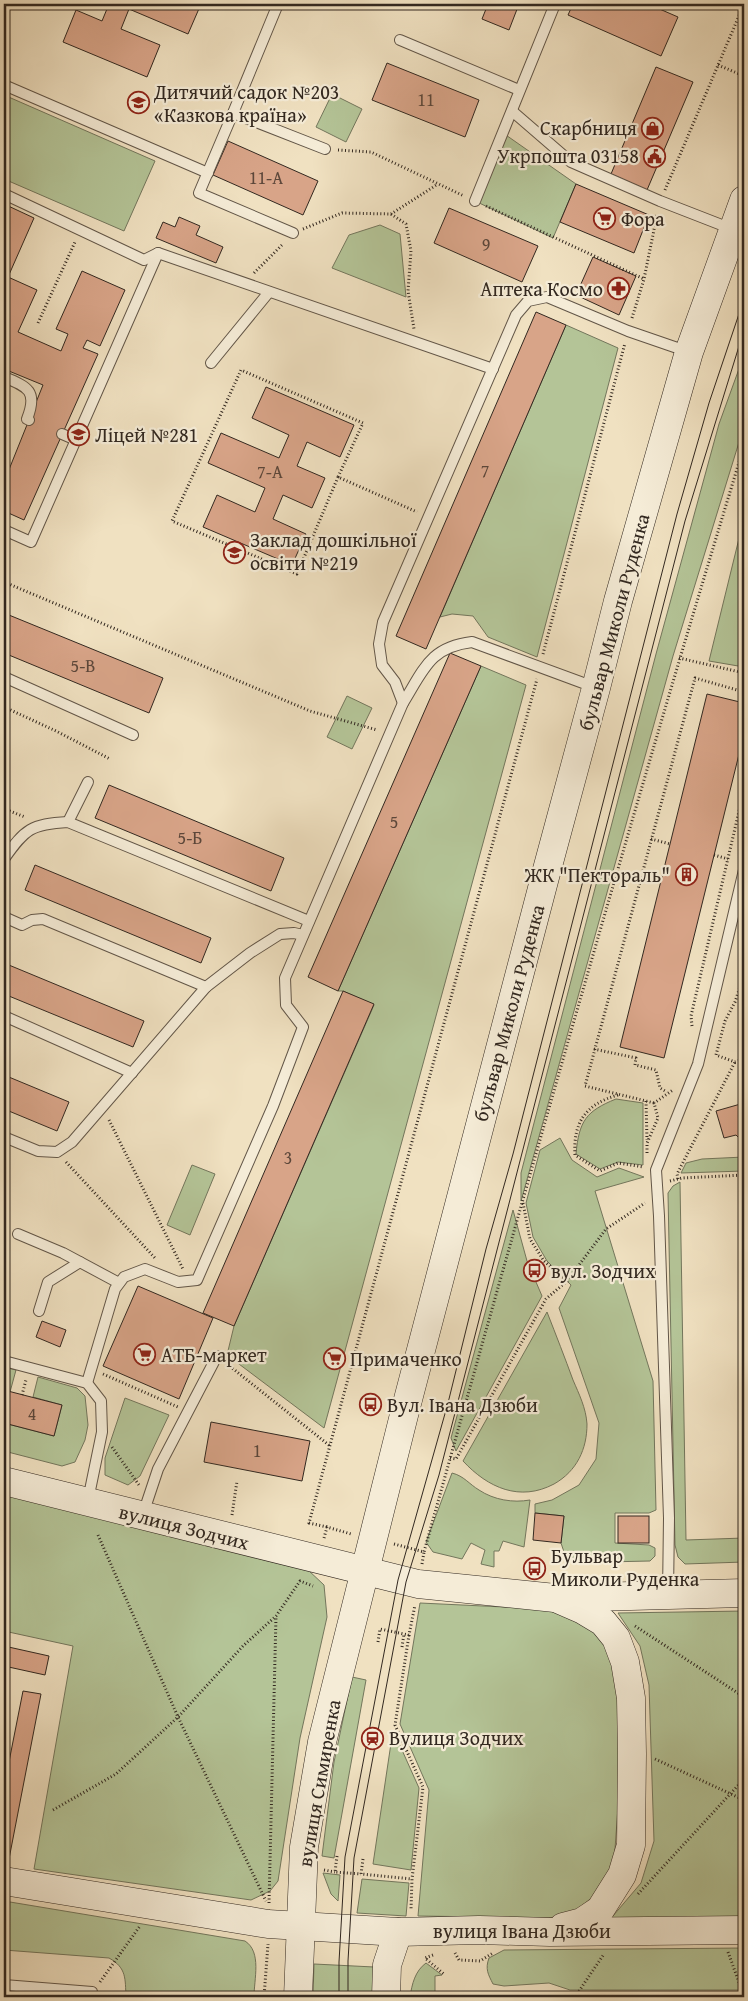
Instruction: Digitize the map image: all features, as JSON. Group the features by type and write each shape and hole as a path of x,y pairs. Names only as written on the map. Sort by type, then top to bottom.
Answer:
{"street":[{"name":"бульвар Миколи Руденка","path":"364,1572 618,601 689,352 744,200"},
{"name":"вулиця Зодчих","path":"4,1481 88,1501 145,1508 316,1574 364,1572"},
{"path":"364,1572 418,1584 555,1598 744,1593"},
{"name":"вулиця Симиренка","path":"298,1997 304,1846 322,1742 364,1572"},
{"path":"550,1932 582,1922 600,1910 622,1875 631,1845 631,1698 625,1662 616,1638 603,1622 583,1610 555,1598"},
{"path":"7,1890 268,1924 301,1925"},
{"name":"вулиця Івана Дзюби","path":"301,1925 407,1931 744,1930"},
{"path":"386,1997 387,1964 407,1931"}],"lane":[{"path":"278,4 199,193 293,233"},
{"path":"475,201 555,4"},
{"path":"400,40 519,90"},
{"path":"4,84 208,173"},
{"path":"512,111 571,162 660,201 733,230"},
{"path":"233,113 325,149"},
{"path":"4,194 144,260 158,253 493,370"},
{"path":"4,530 32,542 158,253"},
{"path":"211,363 269,292"},
{"path":"403,702 394,682 382,665 379,644 384,622 516,315 528,301 547,296 628,331 689,352"},
{"path":"4,377 25,386 30,392 32,400 27,419 29,420"},
{"path":"62,434 76,440"},
{"path":"87,1383 115,1289 124,1277 145,1269 178,1282 197,1280 273,1106 302,1027 286,1006 285,978 403,702 436,653 455,644 472,642 596,688"},
{"path":"4,677 133,735"},
{"path":"68,822 88,782"},
{"path":"4,859 20,837 42,824 68,822 309,921"},
{"path":"668,1596 669,1508 656,1170 698,1064 744,870"},
{"path":"4,917 22,925 32,920 43,919 206,987"},
{"path":"4,1137 38,1151 58,1152 72,1142 206,987 250,953 280,934 294,933 303,935"},
{"path":"4,1016 132,1073"},
{"path":"18,1234 80,1262 119,1283"},
{"path":"39,1311 48,1282 80,1262"},
{"path":"145,1508 158,1469 217,1356"},
{"path":"4,1361 87,1383 101,1401 102,1432 88,1501"},
{"path":"4,1986 93,1995"}],"path":[{"path":"372,1539 310,1523 540,668 628,331 644,279 660,201 744,4"},
{"path":"718,65 744,76"},
{"path":"391,214 439,184"},
{"path":"244,283 293,233 342,213 391,214 406,224 411,251 408,291 417,343"},
{"path":"38,323 81,230"},
{"path":"241,370 363,423 338,477 297,574 172,521 241,370"},
{"path":"401,1546 424,1552 680,658 744,446"},
{"path":"338,477 428,518"},
{"path":"4,582 310,711 390,734"},
{"path":"680,658 744,673"},
{"path":"654,1103 585,1086 695,678 744,692"},
{"path":"4,707 110,759"},
{"path":"692,1033 691,1016 744,790"},
{"path":"4,807 7,810 42,824"},
{"path":"651,839 670,844"},
{"path":"714,855 728,859"},
{"path":"744,975 742,987 725,1021 716,1055 736,1062 744,1060"},
{"path":"594,1049 636,1058 635,1065 656,1070 660,1088 668,1092"},
{"path":"678,1179 677,1174 736,1062"},
{"path":"654,1103 675,1089"},
{"path":"618,1094 605,1098 587,1110 579,1123 574,1138 575,1155 600,1171 618,1163 647,1167 646,1101"},
{"path":"647,1143 658,1118 654,1103"},
{"path":"102,1108 189,1281"},
{"path":"58,1152 178,1282"},
{"path":"450,1458 456,1459 546,1299 567,1282 606,1229 651,1198 670,1181 744,1175"},
{"path":"523,1202 530,1239 544,1261 567,1282"},
{"path":"217,1356 330,1446"},
{"path":"91,1368 188,1411"},
{"path":"102,1432 145,1508"},
{"path":"231,1518 237,1481"},
{"path":"53,1810 116,1774 178,1717 243,1646 276,1616 300,1582 316,1574 327,1527"},
{"path":"98,1535 178,1717 269,1908 276,1616"},
{"path":"407,1931 411,1912 412,1879 423,1787 395,1725 418,1584"},
{"path":"633,1630 628,1621 744,1697"},
{"path":"378,1642 380,1629 409,1635"},
{"path":"402,1647 404,1634"},
{"path":"655,1751 655,1760 744,1800"},
{"path":"638,1895 744,1779"},
{"path":"337,1856 335,1872 412,1879"},
{"path":"361,1874 362,1859"},
{"path":"4,1914 7,1890"},
{"path":"93,1995 143,1921"},
{"path":"264,1997 268,1924"},
{"path":"575,1997 605,1952"},
{"path":"425,1958 445,1975"}],"green space":[{"path":"332,94 362,109 346,142 316,127"},
{"path":"4,95 155,161 124,231 4,179"},
{"path":"503,133 576,184 553,238 475,201"},
{"path":"380,225 400,234 406,297 332,268 349,235"},
{"path":"566,325 618,348 537,657 488,637 473,616 452,614 440,617"},
{"path":"744,355 744,426 673,656 521,1201 521,1173 656,654 719,424"},
{"path":"744,518 744,642 742,659 744,660 744,667 709,661"},
{"path":"481,666 526,685 324,1428 227,1355 234,1326 374,1005 343,991 338,991"},
{"path":"347,696 372,708 352,749 327,737"},
{"path":"616,1099 643,1103 643,1165 618,1162 600,1169 576,1154 579,1133 582,1125 591,1113"},
{"path":"560,1138 572,1160 597,1177 619,1168 644,1177 595,1191 653,1381 656,1510 649,1513 615,1513 615,1543 649,1545 655,1548 655,1556 650,1561 605,1562 586,1558 566,1558 561,1543 564,1516 535,1513 535,1504 552,1500 579,1485 596,1459 599,1423 559,1308 571,1285 547,1261 533,1237 526,1203 540,1150"},
{"path":"744,1157 744,1171 681,1173 686,1163 702,1159"},
{"path":"192,1165 215,1174 190,1235 167,1225"},
{"path":"680,1182 686,1540 744,1538 744,1562 685,1564 678,1557 675,1545 668,1193 673,1186"},
{"path":"513,1210 527,1261 542,1296 456,1451 451,1438"},
{"path":"547,1312 584,1407 587,1433 583,1451 575,1466 562,1479 541,1489 517,1492 494,1485 483,1479 463,1461"},
{"path":"4,1367 16,1370 10,1392 4,1390"},
{"path":"38,1377 77,1388 85,1396 88,1425 85,1440 75,1462 62,1466 4,1451 4,1423 54,1436 62,1405 33,1397"},
{"path":"125,1398 169,1415 140,1476 128,1485 105,1475 105,1458"},
{"path":"452,1473 491,1496 510,1501 530,1500 524,1547 503,1541 499,1551 494,1551 494,1567 481,1564 485,1550 471,1543 462,1559 433,1552 426,1542"},
{"path":"4,1493 307,1569 324,1585 327,1617 300,1738 278,1881 270,1891 251,1900 34,1869 73,1646 4,1631"},
{"path":"420,1603 546,1609 581,1616 607,1639 619,1678 620,1779 614,1863 598,1893 576,1910 553,1918 418,1916 429,1790 400,1724"},
{"path":"744,1611 744,1919 607,1923 641,1883 654,1841 649,1685 640,1646 618,1613"},
{"path":"352,1677 366,1680 334,1858 322,1856 334,1762"},
{"path":"393,1730 419,1788 411,1870 373,1864"},
{"path":"323,1873 340,1875 338,1901 331,1894"},
{"path":"362,1879 409,1883 406,1916 357,1913"},
{"path":"4,1901 245,1941 254,1952 256,1974 254,1997 126,1997 125,1979 122,1970 109,1958 4,1950"},
{"path":"744,1948 744,1990 570,1990 549,1983 504,1986 493,1984 487,1968 489,1958 504,1950"},
{"path":"426,1963 442,1975 435,1976 435,1997 410,1997 417,1974"},
{"path":"314,1964 374,1967 374,1997 313,1997"}],"building":[{"path":"109,4 201,4 188,34 129,9 121,29 160,45 147,77 63,42 76,10 102,21"},
{"path":"488,4 519,4 509,30 482,19"},
{"path":"573,4 648,4 678,17 661,56 568,15"},
{"path":"387,63 479,100 465,137 372,100"},
{"path":"656,67 693,82 647,190 611,174"},
{"path":"228,141 318,181 303,215 213,175"},
{"path":"576,184 649,215 634,253 560,222"},
{"path":"4,204 34,218 8,277 37,290 18,332 61,351 68,334 56,329 82,271 125,290 100,346 87,340 83,348 98,354 24,520 4,511 4,477 6,477 43,385 4,369"},
{"path":"449,208 538,246 522,282 434,243"},
{"path":"179,217 200,226 196,235 223,247 216,263 156,238 163,222 175,227"},
{"path":"593,257 636,276 619,315 576,295"},
{"path":"536,312 566,325 426,649 396,636"},
{"path":"266,387 354,425 340,457 307,442 297,466 325,478 312,508 283,495 273,519 306,534 292,565 203,527 217,495 255,512 265,488 208,463 221,433 279,458 289,435 252,418"},
{"path":"4,613 163,678 149,713 4,653"},
{"path":"450,653 481,666 338,991 308,977"},
{"name":"ЖК \"Пектораль\"","path":"707,694 744,703 744,734 664,1058 620,1047"},
{"path":"109,785 284,858 271,891 95,818"},
{"path":"35,865 211,938 201,963 25,890"},
{"path":"4,963 144,1021 133,1047 4,994"},
{"path":"343,991 374,1004 234,1326 203,1313"},
{"path":"4,1075 69,1102 57,1131 4,1109"},
{"path":"744,1103 744,1143 736,1135 724,1138 716,1111"},
{"path":"138,1286 213,1318 179,1399 103,1366"},
{"path":"42,1321 66,1330 60,1347 36,1337"},
{"path":"4,1390 62,1405 54,1436 4,1423"},
{"path":"211,1422 310,1441 302,1481 204,1462"},
{"path":"535,1513 564,1516 561,1543 533,1540"},
{"path":"618,1516 649,1516 649,1543 618,1543"},
{"path":"4,1646 49,1656 45,1675 4,1666"},
{"path":"23,1691 41,1694 9,1859 4,1858 4,1787"}],"tram line":[{"path":"339,1997 345,1857 398,1580 448,1403 486,1249 513,1154 677,514 709,403 744,299"},
{"path":"348,1997 348,1961 354,1858 406,1582 439,1475 685,521 744,330"}],"place":[{"name":"Дитячий садок №203 «Казкова країна»","path":"138,103"},
{"name":"Скарбниця","path":"653,128"},
{"name":"Укрпошта 03158","path":"655,156"},
{"name":"Фора","path":"605,219"},
{"name":"Аптека Космо","path":"619,289"},
{"name":"Ліцей №281","path":"79,435"},
{"name":"Заклад дошкільної освіти №219","path":"234,552"},
{"name":"ЖК \"Пектораль\"","path":"686,875"},
{"name":"вул. Зодчих","path":"535,1271"},
{"name":"АТБ-маркет","path":"145,1355"},
{"name":"Примаченко","path":"334,1359"},
{"name":"Вул. Івана Дзюби","path":"371,1405"},
{"name":"Бульвар Миколи Руденка","path":"535,1568"},
{"name":"Вулиця Зодчих","path":"373,1738"}]}
